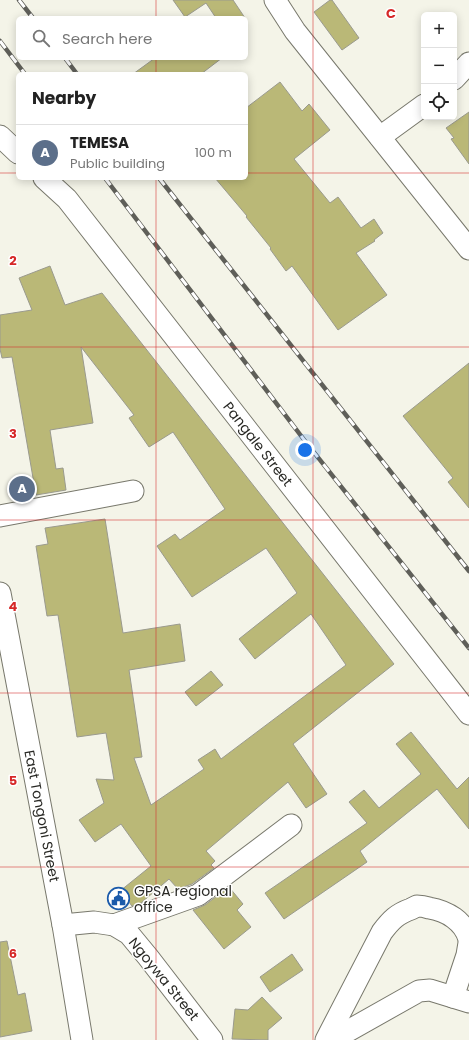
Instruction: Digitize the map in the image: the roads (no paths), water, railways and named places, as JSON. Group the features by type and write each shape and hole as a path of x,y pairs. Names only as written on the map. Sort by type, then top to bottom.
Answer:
{"street":[{"path":"275,0 295,31 469,250"},
{"path":"457,76 469,63"},
{"path":"380,137 421,107"},
{"path":"0,136 16,151"},
{"name":"Pangale Street","path":"46,180 67,200 469,714"},
{"path":"0,516 133,491"},
{"name":"East Tongoni Street","path":"0,592 63,925 82,1040"},
{"path":"114,925 198,895 291,825"},
{"path":"326,1040 382,932 390,921 401,912 418,906 436,909 451,915 462,925 468,934 469,939"},
{"name":"Ngoywa Street","path":"63,925 94,922 114,925 128,934 148,957 212,1040"},
{"path":"332,1040 419,991 430,990 461,1000 466,955 469,943"}],"railway":[{"path":"19,0 31,16"},
{"path":"0,41 23,72"},
{"path":"66,60 76,72"},
{"path":"107,180 305,441 469,648"},
{"path":"161,180 469,571"}],"place":[{"name":"TEMESA","path":"22,489"},
{"name":"GPSA regional office","path":"119,899"}]}
